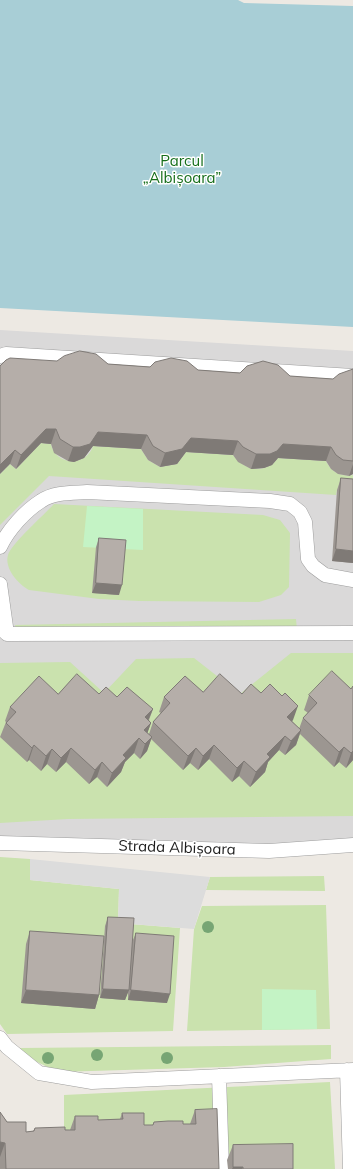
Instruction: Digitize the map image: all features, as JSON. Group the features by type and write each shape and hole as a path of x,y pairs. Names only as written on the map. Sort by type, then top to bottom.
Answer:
{"lane":[{"path":"0,356 6,354 353,376"},
{"path":"0,547 4,538 21,519 42,500 58,494 87,492 270,501 290,504 300,512 305,522 308,559 313,566 325,575 353,580"},
{"path":"0,584 2,634 353,633"},
{"name":"Strada Albișoara","path":"0,843 269,850 353,845"},
{"path":"0,1038 7,1047 39,1073 92,1082 350,1070 350,1169"},
{"path":"219,1076 222,1169"}],"shaded area":[{"path":"0,330 353,351 353,845 0,843"},
{"path":"30,859 210,877 194,929 118,923 119,889 30,880"}],"green space":[{"path":"41,443 51,444 58,456 64,460 71,461 78,461 84,458 93,446 141,449 148,460 160,467 177,464 186,452 233,455 243,465 255,469 267,467 278,458 326,461 328,465 337,473 353,475 353,492 337,490 336,495 49,476 0,525 0,474 10,464 16,469"},
{"path":"54,504 263,515 280,520 290,533 289,587 281,595 259,602 139,601 99,599 29,590 16,580 10,570 7,560 8,555 22,536"},
{"path":"87,506 143,509 143,550 83,547"},
{"path":"296,619 297,630 17,633 15,625"},
{"path":"291,653 353,653 353,816 68,819 0,823 0,663 70,662 104,693 136,659 194,658 240,694"},
{"path":"0,857 30,859 30,880 119,889 118,923 180,928 173,1031 7,1034 0,1024"},
{"path":"324,876 325,891 206,890 210,877"},
{"path":"326,905 330,1029 187,1031 194,929 202,906"},
{"path":"262,989 316,990 317,1029 262,1030"},
{"path":"331,1045 331,1059 224,1067 58,1072 31,1059 19,1048"},
{"path":"330,1082 335,1169 288,1169 64,1145 64,1095"}],"water":[{"name":"Parcul „Albișoara”","path":"0,0 238,0 244,3 353,6 353,327 0,308"}],"building":[{"path":"80,351 96,354 108,364 150,367 155,362 171,358 187,361 198,370 240,373 247,366 263,361 278,365 290,376 333,379 339,374 353,369 353,461 343,460 336,455 331,447 283,444 277,451 270,454 256,454 243,447 238,441 191,438 182,449 165,453 153,446 147,435 98,432 90,444 80,447 73,447 60,439 56,429 46,429 21,455 15,450 0,465 0,366 10,358 57,361 64,356"},
{"path":"341,478 353,479 353,551 336,549"},
{"path":"99,538 126,540 122,585 96,583"},
{"path":"332,671 351,689 353,686 353,751 351,753 344,747 339,752 303,718 317,703 309,695"},
{"path":"77,674 99,694 106,687 117,697 127,687 153,709 145,717 151,723 144,730 152,737 145,744 139,738 123,755 126,758 112,773 102,762 95,770 71,748 61,758 52,749 46,756 34,745 32,748 6,723 16,712 10,707 39,676 58,694"},
{"path":"220,674 242,694 251,684 261,693 270,684 282,696 285,693 298,706 287,717 301,730 291,741 285,736 267,754 270,757 256,772 244,761 237,768 214,745 203,756 196,748 188,756 153,722 170,703 164,697 185,676 203,692"},
{"path":"108,917 134,918 129,990 103,989"},
{"path":"30,931 104,936 99,995 26,990"},
{"path":"136,933 174,936 170,994 131,990"},
{"path":"217,1109 219,1169 6,1169 5,1143 0,1142 0,1112 7,1122 26,1122 26,1132 34,1131 35,1128 65,1127 65,1130 75,1130 75,1116 98,1116 98,1120 123,1119 122,1113 144,1113 144,1125 153,1125 154,1122 168,1121 183,1121 183,1124 196,1124 195,1110"},
{"path":"293,1144 293,1169 243,1169 243,1167 233,1167 233,1145"}]}
